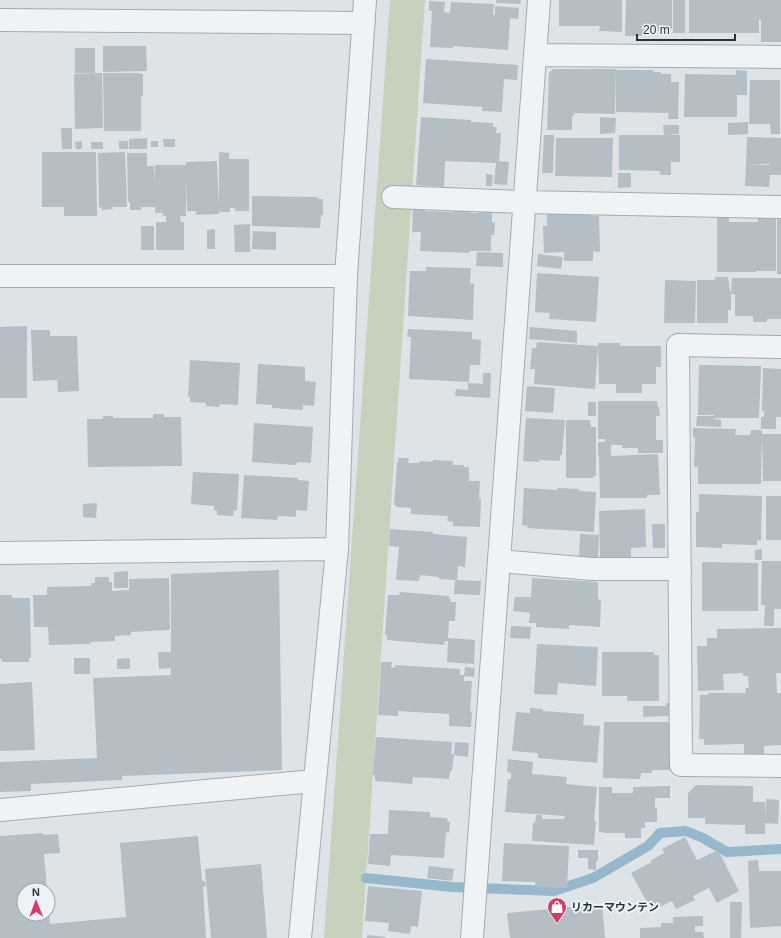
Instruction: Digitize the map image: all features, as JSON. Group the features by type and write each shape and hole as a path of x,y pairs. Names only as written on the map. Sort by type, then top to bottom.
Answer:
{"street":[{"path":"300,938 337,549 346,276 365,0"},
{"path":"472,938 539,0"},
{"path":"0,20 364,23"},
{"path":"535,55 781,56"},
{"path":"393,197 524,202 781,207"},
{"path":"0,276 346,276"},
{"path":"781,347 678,345 681,765 781,766"},
{"path":"0,553 337,549"},
{"path":"499,561 592,569 680,569"},
{"path":"0,810 314,781"}],"green space":[{"path":"390,0 425,0 362,938 324,938"}],"building":[{"path":"496,0 521,0 520,4 496,3"},
{"path":"559,0 622,0 622,32 599,31 600,26 559,26"},
{"path":"626,0 672,0 672,29 669,29 669,31 645,31 645,36 625,36"},
{"path":"673,0 685,0 685,33 673,33"},
{"path":"689,0 781,0 781,42 761,42 761,20 759,19 759,33 689,33"},
{"path":"429,1 445,2 444,12 450,13 451,2 494,4 493,15 495,15 495,6 519,8 518,19 510,18 508,50 453,46 453,48 430,47 432,11 429,11"},
{"path":"103,46 146,46 147,71 103,72"},
{"path":"75,48 95,48 95,73 75,73"},
{"path":"426,59 518,65 517,80 504,79 502,112 482,111 482,107 423,103"},
{"path":"553,69 616,69 615,114 574,113 574,116 572,116 572,130 547,130 549,73"},
{"path":"616,70 653,70 653,72 661,72 661,74 671,74 671,82 679,82 678,119 668,119 669,113 616,112"},
{"path":"736,70 747,71 747,95 737,95 737,117 684,117 685,74 736,75"},
{"path":"102,73 103,128 75,129 74,74"},
{"path":"103,73 143,74 143,96 141,96 141,131 104,131"},
{"path":"750,80 780,80 780,134 771,134 770,124 749,124"},
{"path":"421,117 493,123 493,127 497,127 496,133 501,133 499,161 509,162 507,185 494,184 496,163 445,161 444,187 416,185"},
{"path":"600,117 616,118 615,133 600,134"},
{"path":"748,122 748,134 728,135 728,123"},
{"path":"663,125 679,125 679,134 664,135"},
{"path":"61,128 72,128 72,149 62,149"},
{"path":"544,135 554,135 553,173 542,173"},
{"path":"619,135 680,135 680,162 671,162 671,175 660,175 660,171 619,170"},
{"path":"747,137 781,138 781,175 770,175 769,187 745,186","holes":["746,164 770,164 770,165"]},
{"path":"147,138 147,149 129,149 129,139"},
{"path":"556,138 613,138 612,177 555,176"},
{"path":"163,139 175,139 175,147 164,147"},
{"path":"82,141 82,149 76,149 75,142"},
{"path":"119,141 128,141 128,149 119,149"},
{"path":"151,141 158,141 158,147 151,147"},
{"path":"91,142 103,142 103,149 91,149"},
{"path":"42,152 96,152 97,216 64,216 64,207 42,207"},
{"path":"125,152 127,207 112,207 113,209 102,210 102,207 99,208 98,153"},
{"path":"219,152 229,153 229,159 249,159 249,211 235,211 235,208 230,208 230,212 196,215 196,211 187,211 186,182 186,216 180,216 181,222 184,222 184,250 156,250 156,222 166,222 166,216 163,216 163,213 155,213 155,207 141,207 141,210 130,210 130,202 128,202 127,153 147,153 147,166 154,166 154,185 155,165 186,165 186,162 217,161 219,208"},
{"path":"618,173 631,173 631,187 618,188"},
{"path":"486,174 493,175 492,186 486,186"},
{"path":"252,196 318,197 318,199 323,199 323,215 321,215 320,228 252,226"},
{"path":"413,208 425,208 425,211 471,211 471,213 478,213 478,210 492,210 492,222 495,223 494,235 491,235 491,251 470,251 469,253 420,251 421,232 412,232"},
{"path":"554,212 573,214 591,213 591,216 599,216 600,252 593,251 593,261 564,261 564,252 544,253 543,226 547,226 547,214 554,214"},
{"path":"717,214 729,214 729,222 758,222 758,215 776,215 776,271 717,272"},
{"path":"777,215 781,215 781,274 777,274"},
{"path":"250,224 250,252 235,252 234,225"},
{"path":"141,226 154,226 154,250 141,250"},
{"path":"215,229 215,249 207,249 207,230"},
{"path":"253,231 276,232 276,250 252,249"},
{"path":"477,252 503,253 503,267 476,266"},
{"path":"538,254 563,257 561,269 537,266"},
{"path":"426,267 471,268 470,283 474,284 473,320 408,316 410,271 426,271"},
{"path":"537,273 599,277 596,322 549,319 550,313 535,312"},
{"path":"715,277 728,277 730,292 732,278 781,278 781,319 767,319 767,322 753,322 753,316 735,316 735,294 731,294 731,310 728,310 728,323 697,323 697,280 715,280"},
{"path":"665,280 696,281 695,323 664,323"},
{"path":"27,326 27,398 0,398 0,327"},
{"path":"530,327 577,331 577,343 529,339"},
{"path":"408,329 472,332 472,339 481,340 480,365 470,365 469,382 409,379 411,337 407,337"},
{"path":"31,330 50,330 50,336 77,336 79,391 58,392 57,380 33,381"},
{"path":"537,342 598,346 595,389 534,384 535,369 530,369 532,348 536,348"},
{"path":"598,343 620,343 620,346 661,346 661,367 656,367 656,384 642,384 642,393 616,393 616,384 599,384"},
{"path":"190,360 240,363 238,405 220,404 219,407 206,406 206,403 190,402 190,397 188,397"},
{"path":"258,364 305,367 305,381 316,382 314,406 303,405 303,410 272,408 272,405 256,404"},
{"path":"699,365 761,366 759,418 714,418 714,415 698,415"},
{"path":"763,368 781,369 781,417 776,417 776,429 761,429 761,417 764,417 764,411 762,411"},
{"path":"483,373 491,373 490,398 455,396 456,389 468,390 468,383 483,384"},
{"path":"527,386 555,388 553,413 525,411"},
{"path":"598,401 657,401 660,416 656,416 656,440 663,440 663,453 638,453 638,448 622,448 622,445 611,445 611,456 658,454 660,495 647,495 647,498 600,498 598,442 605,442 605,439 598,439"},
{"path":"588,402 596,402 596,416 588,416"},
{"path":"153,414 164,414 164,417 181,417 182,466 88,467 87,419 103,419 103,416 113,416 113,418 153,418"},
{"path":"697,416 714,416 714,419 721,420 721,427 696,426"},
{"path":"526,418 565,420 562,455 560,455 560,461 523,461"},
{"path":"566,420 590,420 591,427 596,427 596,476 593,478 566,478"},
{"path":"254,423 313,427 311,463 297,462 296,465 252,462"},
{"path":"693,428 736,429 735,435 750,435 751,430 762,430 761,484 698,484 698,467 694,467 695,437 693,438"},
{"path":"762,434 781,434 781,481 763,481"},
{"path":"398,458 409,458 408,463 419,463 420,461 433,462 433,460 453,461 453,465 464,465 464,467 469,467 469,481 480,481 480,527 453,526 453,522 447,521 448,516 411,514 411,508 396,507 396,505 394,505"},
{"path":"193,472 239,474 237,511 234,510 233,516 217,515 217,511 214,510 214,506 191,504"},
{"path":"244,475 298,478 298,480 309,481 307,511 296,510 296,517 278,516 277,520 241,518"},
{"path":"524,488 557,490 557,488 579,489 579,491 596,492 594,532 527,528 528,526 522,525"},
{"path":"699,494 762,496 761,541 757,540 757,545 722,544 722,548 696,547 696,512 699,512"},
{"path":"766,496 781,496 781,540 766,540"},
{"path":"97,503 96,518 83,517 83,504"},
{"path":"645,509 646,547 631,548 631,557 600,558 599,511"},
{"path":"652,524 665,524 665,548 653,548"},
{"path":"390,529 433,532 433,534 467,537 465,567 458,566 457,580 439,579 439,577 420,575 419,581 396,580 399,547 389,546"},
{"path":"580,534 599,535 598,559 579,558"},
{"path":"762,549 762,560 755,560 755,550"},
{"path":"762,561 781,561 781,609 774,609 774,626 764,626 765,605 761,605"},
{"path":"702,562 758,563 758,611 702,611"},
{"path":"279,570 282,770 122,776 122,780 31,784 31,791 0,792 0,762 97,758 93,678 171,675 171,668 159,669 158,652 171,652 171,574"},
{"path":"128,571 128,588 114,588 114,572"},
{"path":"95,577 109,577 109,582 112,582 112,591 129,590 129,579 169,578 170,630 131,632 131,635 115,636 115,641 90,642 90,644 49,645 48,627 34,627 33,595 47,595 47,587 91,586 91,583 95,583"},
{"path":"532,578 598,582 598,599 601,600 600,627 569,625 569,629 536,627 536,623 529,623 530,613 513,611 515,597 531,597"},
{"path":"455,580 481,581 480,595 454,594"},
{"path":"400,592 449,596 449,599 451,599 450,602 456,602 455,621 449,621 448,638 475,640 474,664 447,662 448,641 445,641 444,645 387,640 387,635 385,635 388,595 399,595"},
{"path":"0,595 12,595 12,598 30,598 31,658 29,658 29,662 2,662 2,659 0,659"},
{"path":"511,626 531,627 530,639 510,638"},
{"path":"781,628 781,673 776,673 777,693 781,693 781,745 764,746 764,755 744,756 744,744 704,745 704,739 699,739 700,695 708,695 708,693 746,693 745,688 749,688 748,676 743,676 743,673 723,674 724,690 698,691 697,646 707,646 707,638 717,638 717,629"},
{"path":"537,644 598,647 596,686 558,683 557,695 534,694"},
{"path":"602,652 654,652 654,655 659,655 659,701 627,701 627,696 602,696"},
{"path":"74,658 90,658 90,674 74,674"},
{"path":"130,658 130,669 117,669 117,659"},
{"path":"381,662 392,662 391,667 395,668 395,665 460,669 460,675 464,675 464,681 472,681 470,711 472,712 471,727 449,726 449,714 398,711 398,716 378,715"},
{"path":"465,667 475,668 474,677 464,676"},
{"path":"32,682 35,750 0,751 0,684"},
{"path":"666,703 669,703 669,716 643,717 643,706 666,706"},
{"path":"530,708 543,709 543,711 584,714 583,725 600,726 597,763 538,758 538,753 512,751 516,712 530,713"},
{"path":"604,722 670,722 670,770 652,770 652,773 641,773 640,779 603,778"},
{"path":"376,737 452,742 451,754 454,754 452,771 450,771 449,779 413,777 412,784 375,781 375,775 373,775"},
{"path":"455,742 469,743 468,757 454,755"},
{"path":"508,759 533,762 532,774 567,777 566,784 597,787 594,821 596,821 594,845 532,841 533,823 535,823 536,815 542,815 542,819 564,819 565,816 505,812 508,779 511,779 511,773 507,772"},
{"path":"696,785 753,786 753,802 765,802 765,834 745,834 745,825 705,824 705,818 688,818 688,793"},
{"path":"670,786 670,798 655,798 657,822 645,822 645,828 641,828 641,838 625,838 625,833 599,832 599,787 612,787 612,793 633,793 633,787"},
{"path":"766,799 779,800 778,824 765,823"},
{"path":"389,810 430,812 430,817 447,818 448,822 450,822 449,833 446,832 444,858 391,855 390,866 368,864 370,834 388,834"},
{"path":"43,833 43,835 58,834 60,853 44,854 46,882 16,882 16,922 50,922 50,924 126,917 120,843 198,836 202,881 205,881 206,886 203,887 206,938 0,938 0,836"},
{"path":"685,837 697,860 718,850 739,891 717,903 709,888 693,896 695,900 676,909 672,901 652,911 631,873 652,862 650,861 664,853 662,849"},
{"path":"504,843 569,846 567,888 535,887 535,882 502,881"},
{"path":"578,850 598,850 596,870 588,869 588,858 578,858"},
{"path":"758,860 759,871 781,871 781,926 750,928 748,861"},
{"path":"261,864 267,938 211,938 205,869"},
{"path":"429,866 454,869 452,881 427,878"},
{"path":"368,886 422,891 418,927 411,926 410,934 388,931 389,923 365,921"},
{"path":"730,902 742,902 741,938 730,938"},
{"path":"602,904 605,938 510,938 507,913"},
{"path":"703,916 703,926 695,926 695,932 703,932 704,938 640,938 640,928 661,927 661,923 673,923 673,917"},
{"path":"367,935 386,937 386,938 367,938"}],"waterway":[{"path":"366,878 452,887 554,891 593,878 648,846 660,833 686,831 703,838 727,852 781,849"}],"place":[{"name":"リカーマウンテン","path":"557,924"}]}
